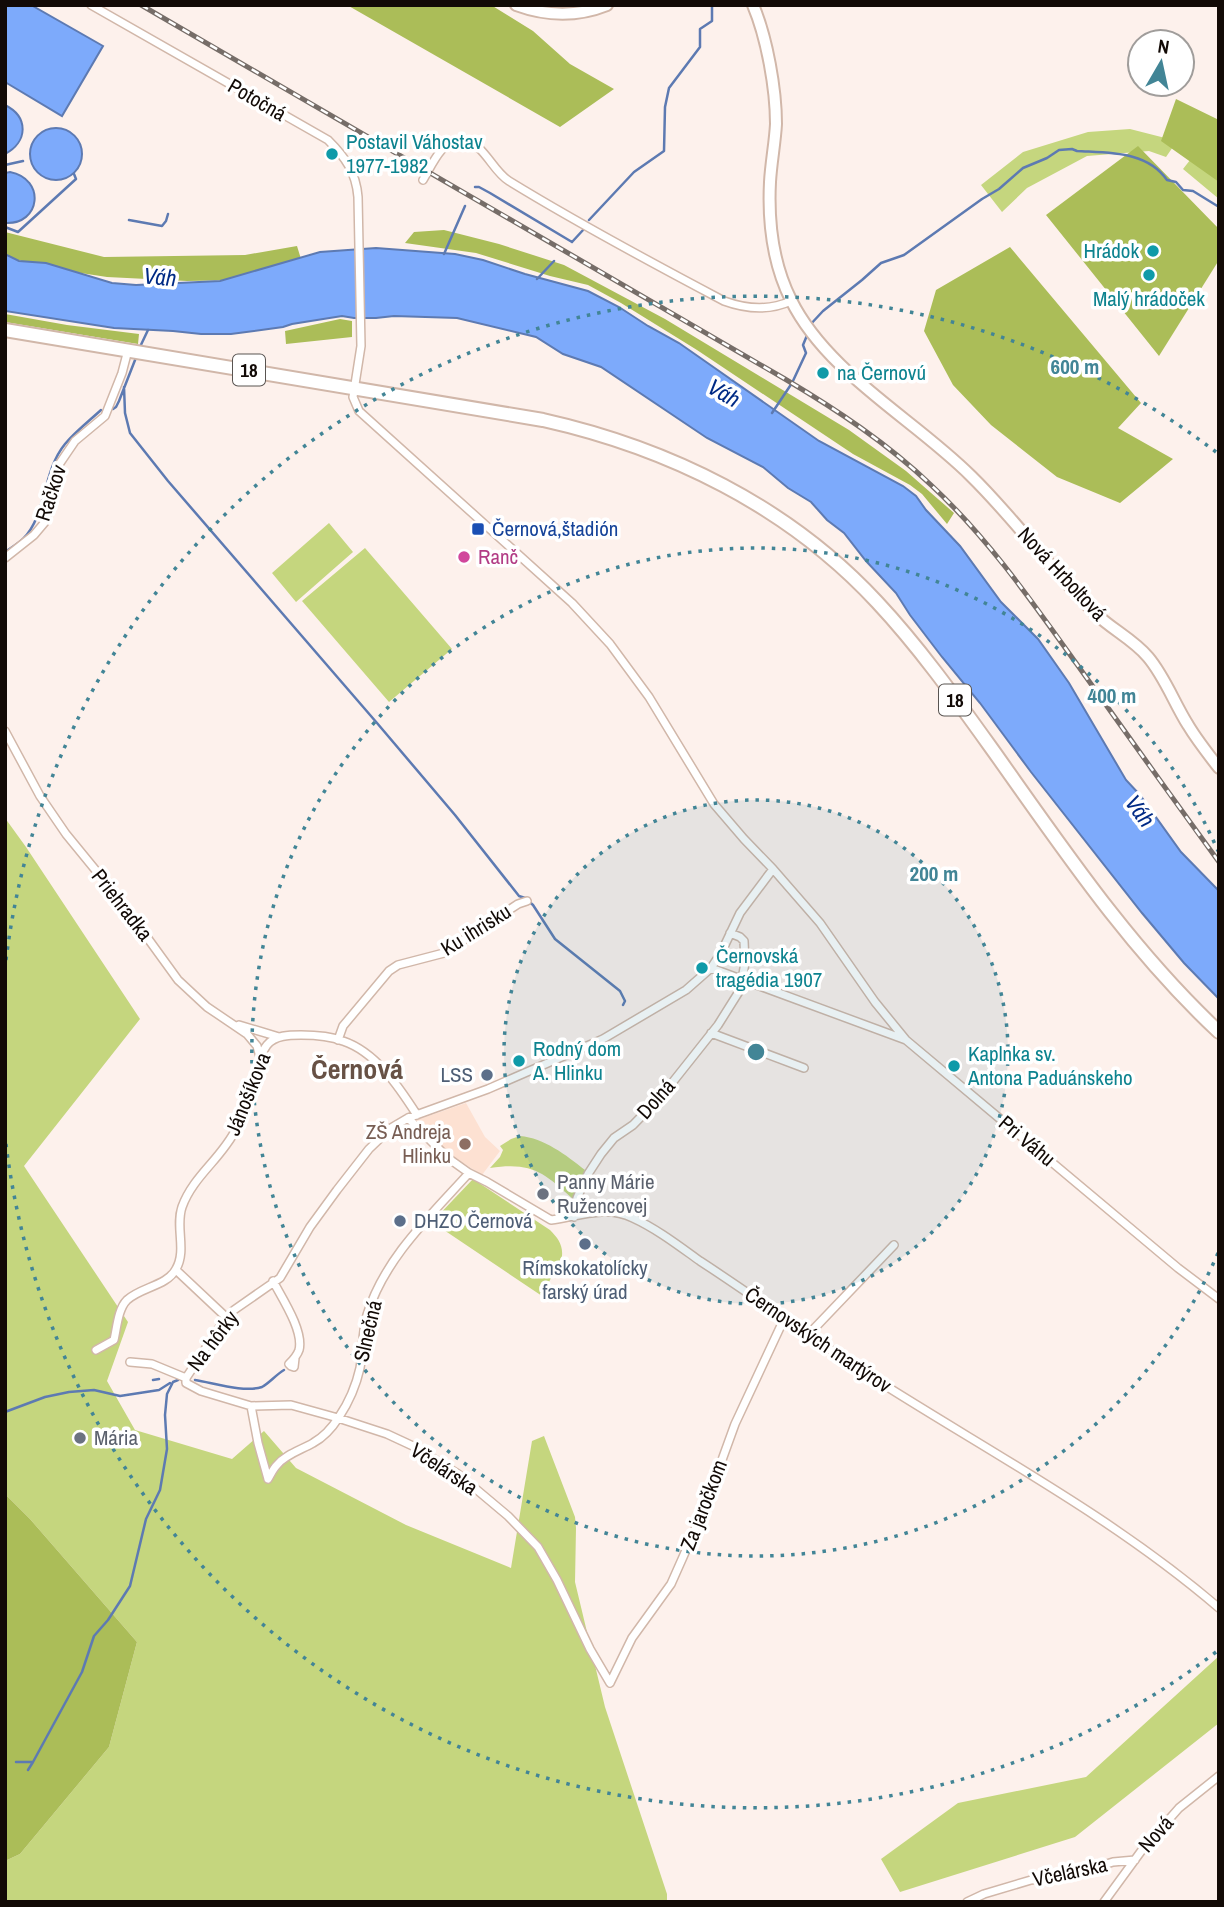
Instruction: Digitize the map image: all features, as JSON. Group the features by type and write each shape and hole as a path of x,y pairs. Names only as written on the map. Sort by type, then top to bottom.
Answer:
{"main road":[{"name":"18","path":"5,330 522,416 599,433 653,453 736,492 788,525 827,555 875,600 967,714 1121,926 1193,1008 1219,1031"}],"street":[{"name":"Potočná","path":"91,5 328,140 342,155 355,177 358,197 362,321 354,388"},
{"path":"516,5 529,10 558,14 586,12 607,5"},
{"name":"Nová Hrboltová","path":"753,5 764,42 775,108 776,126 770,183 771,229 778,264 791,301 809,329 842,368 972,476 1096,614 1146,655 1167,686 1189,727 1219,768"},
{"path":"424,180 443,149 458,140 467,141 480,149 498,173 506,179 724,301 758,308 791,301"},
{"name":"Račkov","path":"5,558 34,536 45,522 51,485 58,466 75,441 105,416 122,373 135,352"},
{"name":"Pri Váhu","path":"354,388 353,397 359,411 572,603 610,644 649,697 714,804 820,923 875,1002 906,1040 1168,1260 1219,1299"},
{"name":"Priehradka","path":"5,731 40,796 66,834 120,900 178,980 207,1007 247,1034 257,1046 260,1058"},
{"path":"295,1358 300,1348 299,1337 276,1280 310,1227 369,1149 391,1128 408,1118 488,1089 603,1039 677,997 711,968 740,913 773,869"},
{"name":"Ku ihrisku","path":"338,1040 344,1027 388,971 398,965 444,953 518,904 527,901"},
{"path":"730,933 744,941 743,981"},
{"path":"721,953 745,964"},
{"path":"711,968 906,1040"},
{"name":"Dolná","path":"575,1217 577,1198 601,1154 614,1138 633,1125 664,1093 711,1033 740,990 743,981"},
{"path":"228,1020 250,1030 279,1037"},
{"path":"711,1033 804,1068"},
{"name":"Jánošíkova","path":"176,1270 182,1251 180,1210 198,1178 225,1150 236,1130 255,1085 260,1058 268,1044 279,1037 297,1035 321,1035 344,1041 381,1067 416,1115"},
{"name":"Černovských martýrov","path":"408,1118 448,1158 469,1173 551,1220 605,1211 634,1218 900,1395 1092,1513 1196,1588 1219,1608"},
{"name":"Slnečná","path":"251,1406 268,1479 276,1465 326,1434 338,1418 354,1390 360,1367 366,1317 375,1293 408,1242 469,1173"},
{"path":"808,1335 894,1245"},
{"path":"96,1350 114,1340 121,1311 127,1301 140,1291 166,1279 176,1270 227,1318"},
{"name":"Na hôrky","path":"186,1380 234,1310 276,1280"},
{"name":"Za jaročkom","path":"610,1683 632,1638 675,1575 706,1504 735,1424 784,1319"},
{"name":"Včelárska","path":"130,1362 152,1364 186,1380 201,1391 251,1406 291,1405 387,1434 415,1447 458,1474 508,1516 538,1547 610,1683"},
{"name":"Nová","path":"1104,1902 1179,1808 1219,1776"},
{"name":"Včelárska","path":"967,1902 1031,1880 1135,1860"}],"shaded area":[{"name":"ZŠ Andreja Hlinku","path":"466,1103 485,1137 500,1151 482,1175 449,1154 414,1121"}],"green space":[{"path":"347,5 491,5 533,31 570,64 614,89 560,127"},
{"path":"1176,99 1219,120 1219,182 1161,141"},
{"path":"1130,129 1177,141 1166,157 1149,151 1087,156 1027,188 1002,212 981,185 1023,152 1088,132"},
{"path":"1138,146 1219,229 1219,260 1159,356 1046,215"},
{"path":"1198,150 1219,167 1219,199 1183,169"},
{"path":"444,230 564,265 665,319 849,430 906,471 954,513 947,524 922,494 910,485 853,454 697,350 588,285 476,253 405,243 414,232"},
{"path":"5,232 104,257 245,255 297,246 301,259 238,280 187,281 107,277 41,267 5,256"},
{"path":"1010,247 1141,403 1118,428 1173,459 1120,503 1057,477 991,425 953,385 924,331 936,290"},
{"path":"5,314 139,334 138,344 5,322"},
{"path":"340,319 352,321 352,337 286,344 285,331"},
{"path":"329,523 353,552 296,602 272,573"},
{"path":"365,548 452,649 389,702 302,601"},
{"path":"5,818 140,1019 24,1166 128,1322 107,1381 135,1430 232,1459 264,1431 296,1468 406,1525 511,1568 532,1441 544,1436 575,1517 575,1582 605,1707 667,1894 667,1902 5,1902 5,1861 20,1854 109,1747 137,1642 5,1494"},
{"path":"520,1136 546,1144 585,1170 573,1199 536,1171 516,1167 490,1168 500,1157 503,1150 500,1146"},
{"path":"473,1179 550,1230 559,1242 562,1256 542,1296 432,1222"},
{"path":"5,1494 137,1642 109,1747 20,1854 5,1861"},
{"path":"1219,1656 1219,1723 1075,1837 900,1892 881,1859 958,1803 1086,1777"}],"water":[{"path":"5,5 31,5 103,46 62,116 5,82"},
{"path":"5,105 18,116 23,130 18,143 5,154"},
{"path":"56,128 75,135 82,154 75,173 56,180 37,173 30,154 37,135"},
{"path":"5,173 22,176 29,183 34,192 34,201 32,210 26,217 17,222 5,223"},
{"name":"Váh","path":"376,248 455,254 588,291 679,343 819,441 903,486 916,496 960,546 1001,602 1038,639 1069,683 1126,780 1181,852 1219,891 1219,999 1142,913 942,657 896,593 844,533 827,520 811,502 788,488 763,467 707,438 601,367 563,354 536,337 457,318 342,316 231,334 201,334 114,328 5,311 5,254 19,261 46,263 112,283 136,285 220,281 320,252"}],"waterway":[{"path":"589,220 634,172 664,151 665,107 669,88 700,47 700,29 712,21 712,5"},
{"path":"809,326 881,263 904,255 999,189 1023,168 1059,150 1127,155 1149,164 1167,180 1176,182 1183,190 1193,191 1219,207"},
{"path":"5,165 23,161"},
{"path":"5,227 18,232 76,179 74,174"},
{"path":"475,187 490,193 572,242"},
{"path":"444,254 465,206"},
{"path":"129,220 162,226 168,214"},
{"path":"572,242 584,229"},
{"path":"537,279 554,261"},
{"path":"139,349 148,330"},
{"path":"772,413 792,383 806,353 803,345 808,333"},
{"path":"113,409 119,401 137,355"},
{"path":"124,387 125,413 130,433 168,481 455,815 519,896 533,905 555,939 620,991 625,1001 623,1005"},
{"path":"5,552 21,541 31,529 52,467 65,444 101,410"},
{"path":"195,1380 255,1389 264,1386 284,1370"},
{"path":"153,1380 159,1379"},
{"path":"16,1762 33,1762 82,1672 94,1636 130,1586 146,1519 160,1490 167,1449 167,1394 173,1382 178,1380"},
{"path":"5,1412 45,1397 69,1392 94,1390 120,1396 159,1390 170,1383"},
{"path":"28,1770 33,1762"}],"railway":[{"path":"141,5 785,379 842,415 897,455 951,505 1008,570 1219,862"}],"place":[{"name":"Postavil Váhostav 1977-1982","path":"332,154"},
{"name":"Hrádok","path":"1153,251"},
{"name":"Malý hrádoček","path":"1149,275"},
{"name":"na Černovú","path":"823,373"},
{"name":"Černová,štadión","path":"478,529"},
{"name":"Ranč","path":"464,557"},
{"name":"Černovská tragédia 1907","path":"702,968"},
{"name":"Rodný dom A. Hlinku","path":"519,1061"},
{"name":"Kaplnka sv. Antona Paduánskeho","path":"954,1066"},
{"name":"LSS","path":"487,1075"},
{"name":"ZŠ Andreja Hlinku","path":"465,1144"},
{"name":"Panny Márie Ružencovej","path":"543,1194"},
{"name":"DHZO Černová","path":"400,1221"},
{"name":"Rímskokatolícky farský úrad","path":"585,1244"},
{"name":"Mária","path":"80,1438"}],"district":[{"name":"Černová","path":"357,1069"}]}
